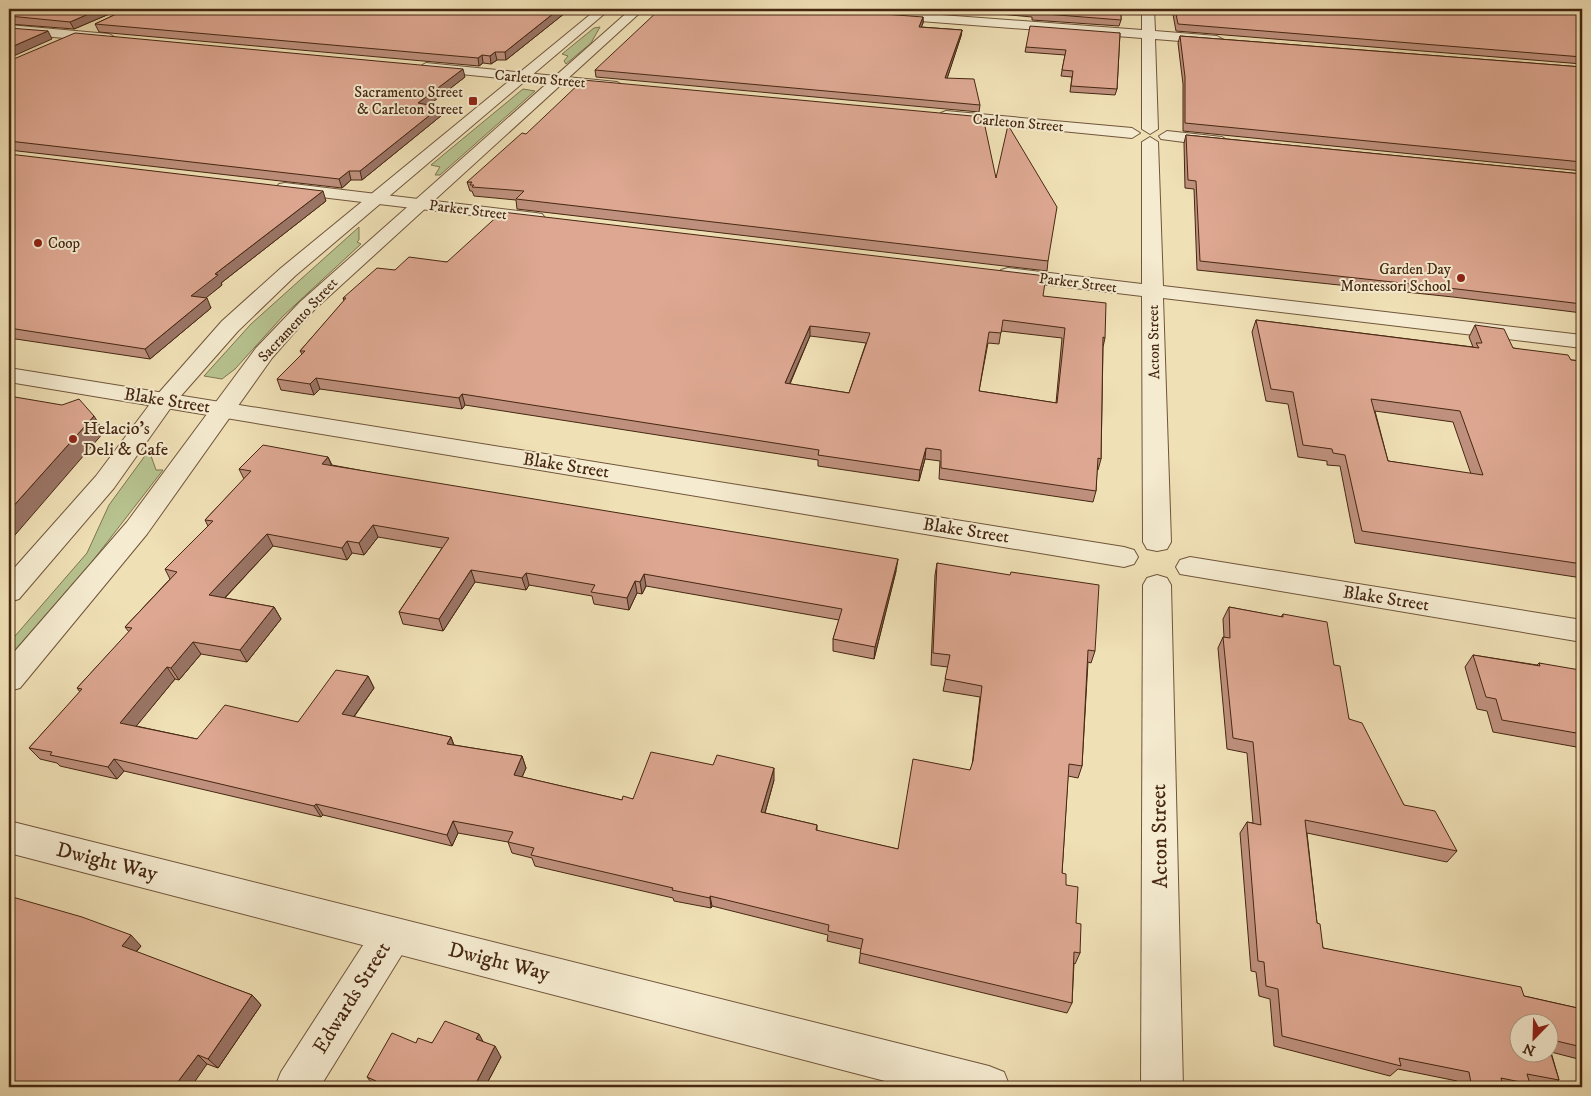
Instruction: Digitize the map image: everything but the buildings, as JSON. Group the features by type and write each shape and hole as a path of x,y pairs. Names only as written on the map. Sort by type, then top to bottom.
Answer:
{"street":[{"path":"9,592 36,564 105,482 164,401 230,326 288,272 604,9"},
{"name":"Sacramento Street","path":"9,679 137,528 264,353 307,306 638,9"},
{"path":"814,9 1234,41"},
{"name":"Acton Street","path":"1148,9 1148,34 1156,136 1153,292 1158,542"},
{"path":"53,45 98,25"},
{"path":"9,29 126,40"},
{"name":"Carleton Street","path":"414,66 628,87"},
{"name":"Carleton Street","path":"932,115 1132,133 1139,140 1156,136"},
{"path":"1156,136 1236,143"},
{"name":"Parker Street","path":"265,186 553,220"},
{"name":"Parker Street","path":"989,272 1582,342"},
{"name":"Blake Street","path":"9,375 1124,557"},
{"path":"1158,542 1168,545 1183,554 1190,567 1189,574 1176,584 1157,585 1147,582 1133,574 1125,562 1124,557 1127,549 1135,544 1158,542"},
{"name":"Blake Street","path":"1190,567 1582,630"},
{"name":"Acton Street","path":"1157,585 1162,1087"},
{"name":"Dwight Way","path":"9,837 989,1087"},
{"name":"Edwards Street","path":"296,1087 392,935"}],"green space":[{"path":"600,27 591,43 566,64 564,61 568,56 562,54 594,28"},
{"path":"523,89 535,91 440,175 435,175 440,167 431,165"},
{"path":"359,227 359,240 357,242 361,244 283,316 235,369 222,379 204,376 251,324"},
{"path":"147,453 150,453 156,470 163,470 91,563 9,657 9,643 87,553 109,505"}],"place":[{"name":"Sacramento Street & Carleton Street","path":"473,101"},
{"name":"Coop","path":"38,243"},
{"name":"Garden Day Montessori School","path":"1461,278"},
{"name":"Helacio's Deli & Cafe","path":"73,439"}]}
